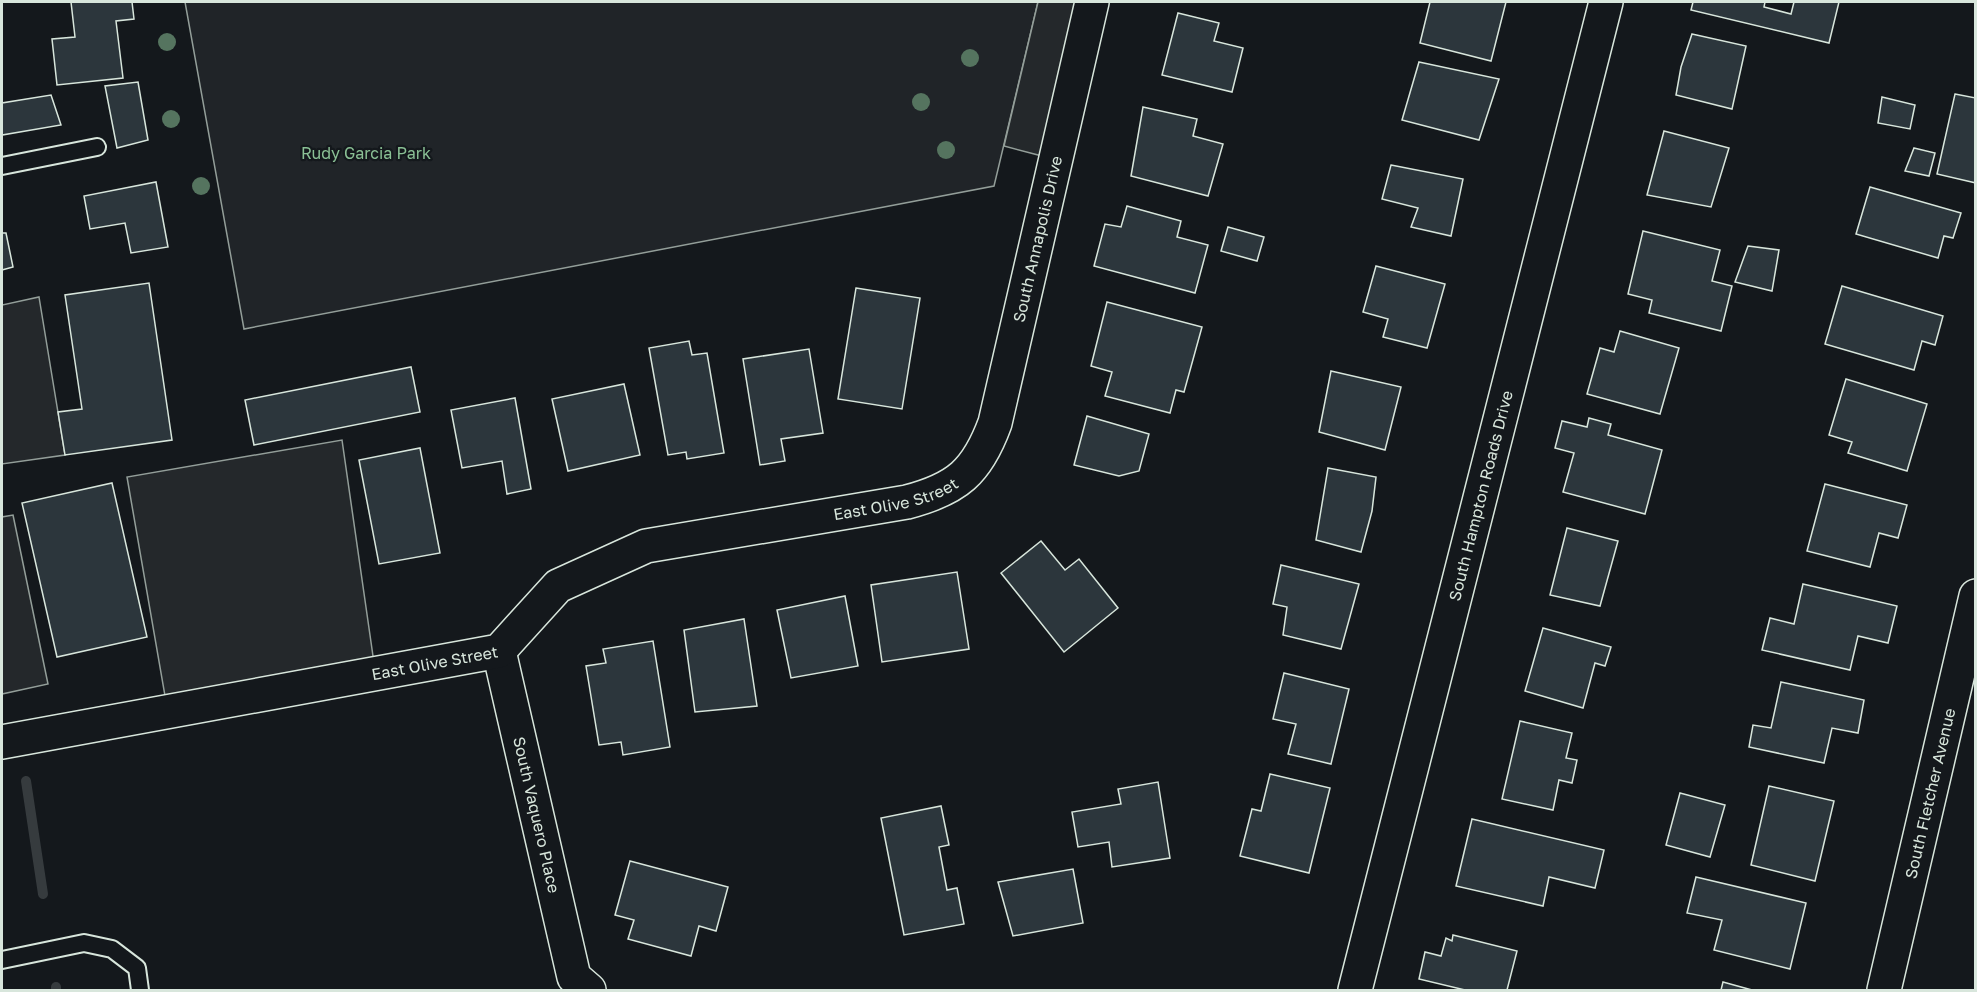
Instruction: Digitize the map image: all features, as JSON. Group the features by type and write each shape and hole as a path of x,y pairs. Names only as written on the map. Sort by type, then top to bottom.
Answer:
{"street":[{"name":"South Annapolis Drive","path":"967,473 987,443 995,423 1092,2"},
{"name":"South Hampton Roads Drive","path":"1355,990 1606,2"},
{"name":"East Olive Street","path":"2,742 499,651 558,586 646,546 907,502 933,495 967,473"},
{"name":"South Fletcher Avenue","path":"1884,990 1976,596"},
{"name":"South Vaquero Place","path":"499,651 582,984"}],"lane":[{"path":"2,166 97,147"},
{"path":"2,960 84,943 112,949 137,968 140,990"}],"green space":[{"name":"Rudy Garcia Park","path":"185,2 1038,2 994,186 244,329"}],"shaded area":[{"path":"1038,2 1079,2 1042,156 1004,146"},
{"path":"39,297 65,455 2,464 2,305"},
{"path":"342,440 374,663 165,696 127,477"},
{"path":"13,515 48,684 2,694 2,517"}],"building":[{"path":"71,2 132,2 134,19 116,21 123,78 57,85 52,39 75,37"},
{"path":"1430,2 1506,2 1491,61 1420,43"},
{"path":"1693,2 1765,2 1764,7 1791,14 1794,2 1839,2 1829,43 1691,10"},
{"path":"1178,13 1219,23 1214,41 1243,48 1232,92 1162,75"},
{"path":"1692,34 1746,46 1732,109 1676,95 1681,67"},
{"path":"1419,62 1499,79 1479,140 1402,120"},
{"path":"138,82 148,140 117,148 105,86"},
{"path":"1955,94 1976,98 1976,183 1937,174"},
{"path":"51,95 61,125 2,135 2,103"},
{"path":"1882,97 1915,105 1910,129 1878,123"},
{"path":"1143,107 1197,119 1193,136 1223,144 1208,196 1131,176"},
{"path":"1664,131 1729,148 1711,207 1647,195"},
{"path":"1914,148 1935,153 1929,176 1905,171"},
{"path":"1391,165 1463,179 1451,236 1411,227 1418,208 1382,199"},
{"path":"156,182 168,247 131,253 125,223 90,229 84,196"},
{"path":"1870,187 1961,213 1953,238 1944,236 1938,258 1856,234"},
{"path":"1127,206 1181,221 1177,237 1208,245 1195,293 1094,266 1105,224 1121,227"},
{"path":"1228,227 1264,237 1257,261 1221,251"},
{"path":"1643,231 1720,250 1712,281 1732,286 1721,331 1649,313 1652,300 1628,294"},
{"path":"2,233 6,233 13,267 2,270"},
{"path":"1748,246 1779,250 1772,291 1735,282"},
{"path":"1376,266 1445,284 1427,348 1383,337 1388,319 1363,312"},
{"path":"149,283 172,440 65,455 58,412 82,409 65,295"},
{"path":"1842,286 1943,316 1935,345 1922,341 1914,370 1825,344"},
{"path":"856,288 920,298 902,409 838,399"},
{"path":"1107,302 1202,327 1184,392 1176,390 1170,413 1105,396 1112,372 1091,366"},
{"path":"1620,331 1679,348 1660,414 1587,394 1600,348 1614,352"},
{"path":"689,341 692,355 707,353 724,453 687,459 686,452 668,455 649,348"},
{"path":"809,349 823,433 781,439 785,461 760,465 743,359"},
{"path":"411,367 420,412 254,445 245,400"},
{"path":"1331,371 1401,387 1385,450 1319,432"},
{"path":"1846,379 1927,404 1907,471 1848,453 1852,442 1829,435"},
{"path":"624,384 640,455 568,471 552,399"},
{"path":"515,398 531,489 507,494 502,461 462,468 451,410"},
{"path":"1087,416 1149,434 1139,471 1119,476 1074,465"},
{"path":"1589,418 1611,424 1608,435 1662,450 1645,514 1563,492 1574,453 1555,448 1562,421 1587,427"},
{"path":"420,448 440,553 379,564 359,460"},
{"path":"1328,468 1376,477 1372,511 1361,552 1316,540"},
{"path":"112,483 147,637 57,657 22,503"},
{"path":"1825,484 1907,505 1898,538 1879,533 1870,567 1807,551"},
{"path":"1567,528 1618,541 1600,606 1550,595"},
{"path":"1041,541 1065,570 1079,559 1118,608 1064,652 1001,573"},
{"path":"1281,565 1359,584 1341,649 1283,635 1287,607 1273,604"},
{"path":"957,572 969,649 882,662 871,585"},
{"path":"1803,584 1897,606 1888,643 1858,636 1850,670 1762,650 1770,618 1794,624"},
{"path":"845,596 858,666 791,678 777,610"},
{"path":"744,619 757,706 695,712 684,630"},
{"path":"1543,628 1611,647 1605,666 1595,663 1583,708 1525,691"},
{"path":"653,641 670,747 623,755 621,742 599,745 586,666 606,663 603,649"},
{"path":"1284,673 1349,689 1331,764 1288,754 1296,724 1273,719"},
{"path":"1781,682 1864,700 1858,733 1832,728 1824,763 1749,747 1753,725 1771,728"},
{"path":"1520,721 1572,733 1566,758 1577,760 1572,783 1559,780 1553,810 1502,799"},
{"path":"1270,774 1330,788 1309,873 1240,856 1252,809 1261,811"},
{"path":"1158,782 1170,858 1112,867 1109,842 1078,847 1072,812 1121,804 1118,789"},
{"path":"1769,786 1834,801 1815,881 1751,865"},
{"path":"1680,793 1725,805 1710,857 1666,845"},
{"path":"941,806 949,845 939,847 947,890 957,888 964,924 904,935 881,818"},
{"path":"1472,819 1604,850 1595,888 1549,877 1543,906 1456,886"},
{"path":"630,861 728,887 716,931 699,926 691,956 628,939 634,920 615,915"},
{"path":"1073,869 1083,923 1013,936 998,882"},
{"path":"1696,877 1806,903 1790,969 1714,950 1722,920 1687,913"},
{"path":"1453,935 1517,951 1507,990 1465,990 1419,979 1425,952 1441,956 1446,938 1452,941"},
{"path":"1723,982 1752,990 1721,990"}],"waterway":[{"path":"26,781 43,894"}]}
